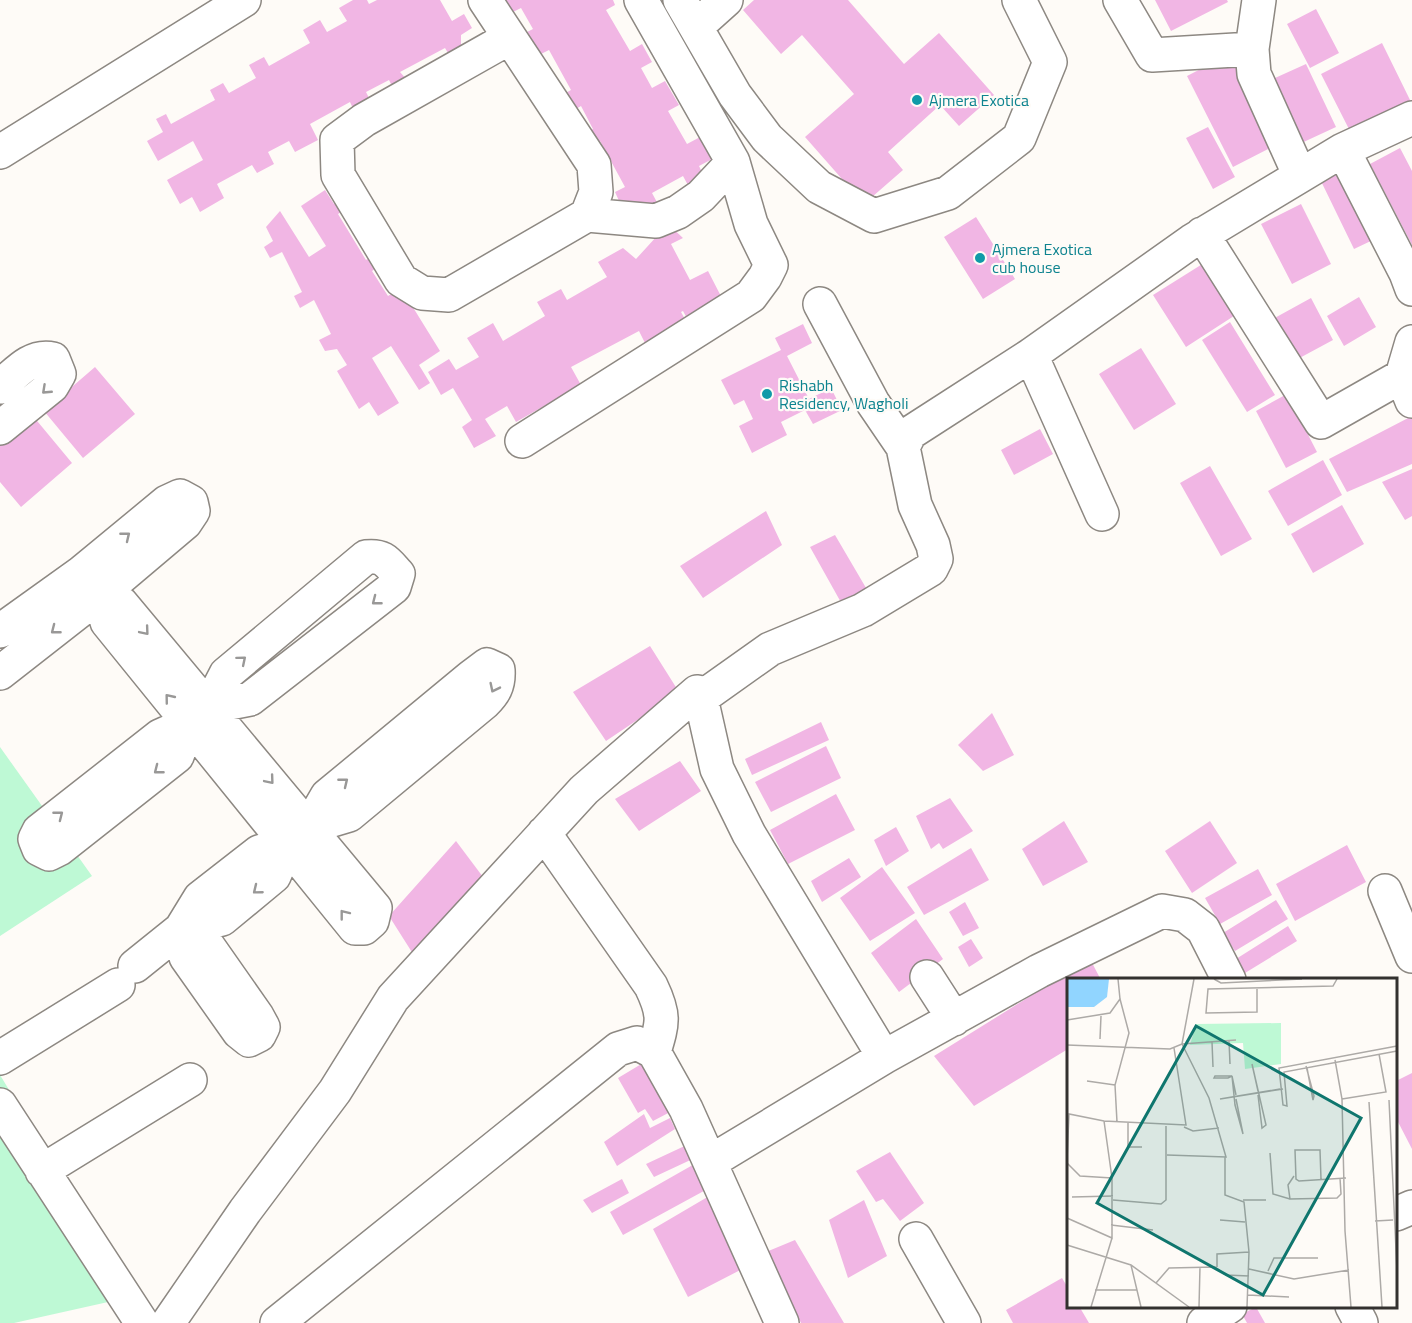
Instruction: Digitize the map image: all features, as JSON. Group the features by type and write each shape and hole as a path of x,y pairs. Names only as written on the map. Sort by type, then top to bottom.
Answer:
{"street":[{"path":"0,152 244,0"},
{"path":"485,0 594,165 596,192 587,215"},
{"path":"522,441 751,296 765,278 771,264 751,224 733,162 641,0"},
{"path":"726,0 688,13 735,95 767,138 819,187 874,216 948,193 1019,138 1050,62 1019,0"},
{"path":"1120,0 1152,55 1252,49"},
{"path":"1259,0 1252,49 1254,74 1300,176"},
{"path":"509,38 364,120 337,140 338,175 401,280 422,293 449,295 587,215 656,221 678,212 701,196 733,162"},
{"path":"903,447 910,432 1031,355 1202,234 1343,150 1412,118"},
{"path":"1343,150 1412,289"},
{"path":"1202,234 1321,422 1407,389 1412,342"},
{"path":"701,698 770,649 863,610 931,569 936,559 933,545 915,505 903,447 873,403 820,304"},
{"path":"1031,355 1102,514"},
{"path":"0,387 29,362 42,356 53,359 59,374 52,386 0,428"},
{"path":"378,556 398,574 394,587 250,699 199,715 226,674 366,557 378,556"},
{"path":"0,631 91,583"},
{"path":"0,673 91,583"},
{"path":"91,583 121,603 199,715 298,835"},
{"path":"0,1059 126,975 181,929 222,919 274,876 298,835 327,796 487,665 498,670 499,678 495,691 484,703 349,815 298,835"},
{"path":"168,1323 245,1211 335,1091 393,998 584,790 697,692 701,698 717,769 749,834 884,1057"},
{"path":"544,833 651,986 661,1006 662,1025 654,1052"},
{"path":"1385,891 1412,956"},
{"path":"710,1162 884,1057 954,1018 1039,971 1162,911 1185,915 1203,929 1228,978"},
{"path":"927,977 954,1018"},
{"path":"277,1323 618,1049 637,1043 654,1052 686,1109 782,1323"},
{"path":"42,1171 190,1080"},
{"path":"0,1105 142,1323"},
{"path":"1397,1213 1412,1207"},
{"path":"916,1239 964,1323"},
{"path":"1353,1308 1361,1323"}],"green space":[{"path":"0,747 92,876 0,936"},
{"path":"0,1075 135,1296 14,1323 0,1323"}],"building":[{"path":"353,0 367,0 369,4 377,0 440,0 452,21 464,14 472,28 461,35 461,52 451,58 445,48 400,72 408,81 394,90 389,80 366,92 372,104 355,113 350,102 310,124 318,140 295,152 289,141 268,152 274,164 257,173 252,165 217,184 224,198 200,212 192,197 180,204 167,180 203,160 193,141 158,161 147,141 163,132 156,119 166,114 171,124 215,100 210,90 223,83 229,93 256,78 249,65 264,57 269,66 310,43 303,30 320,20 327,32 347,21 339,8"},
{"path":"502,0 613,0 615,5 606,10 630,51 642,44 652,62 641,68 652,88 665,81 679,105 668,111 687,144 702,136 714,158 699,166 706,180 690,189 683,176 652,193 659,206 645,214 638,203 620,203 615,192 625,187 600,141 591,150 583,135 593,129 581,106 569,113 560,96 571,90 549,50 533,58 521,35 533,29 521,8 509,14"},
{"name":"Ajmera Exotica","path":"754,0 848,0 904,64 939,33 994,95 959,126 940,105 888,152 903,170 864,204 805,137 854,94 802,35 781,54 743,10"},
{"path":"1155,0 1227,0 1228,2 1171,31"},
{"path":"1316,9 1339,53 1310,68 1287,24"},
{"path":"1382,43 1412,104 1352,135 1321,74"},
{"path":"1230,54 1276,145 1233,167 1187,76"},
{"path":"1306,64 1336,127 1295,146 1266,82"},
{"path":"1208,127 1235,177 1213,189 1186,138"},
{"path":"1400,148 1412,171 1412,245 1370,164"},
{"path":"1339,167 1375,239 1354,249 1319,177"},
{"path":"325,190 334,204 348,196 353,204 338,214 366,260 377,253 384,263 372,271 388,296 401,288 440,351 419,365 430,383 419,390 391,346 372,358 399,403 378,416 369,402 359,409 337,371 347,365 337,349 325,351 319,340 331,334 314,300 300,308 294,296 302,292 282,252 270,258 264,247 273,241 266,227 280,211 309,257 326,246 301,206"},
{"path":"1301,204 1331,264 1292,284 1261,224"},
{"name":"Ajmera Exotica cub house","path":"976,217 1015,279 983,299 944,237"},
{"path":"668,224 683,238 671,244 690,280 708,271 725,304 689,322 683,311 681,312 686,321 645,343 639,331 571,367 581,385 516,422 507,406 485,419 496,436 474,448 462,427 472,420 453,388 441,395 428,372 449,359 456,370 479,357 467,338 493,323 503,341 545,316 537,302 561,289 567,300 607,277 598,262 623,248 636,259"},
{"path":"1204,263 1237,314 1186,347 1153,295"},
{"path":"1359,297 1376,327 1344,346 1327,316"},
{"path":"1311,298 1333,340 1294,361 1271,320"},
{"path":"1230,322 1275,395 1247,412 1202,340"},
{"name":"Rishabh Residency, Wagholi","path":"803,324 812,343 787,356 809,399 831,388 842,410 813,424 805,410 781,422 787,435 752,453 739,426 753,419 744,400 734,405 721,380 781,350 775,338"},
{"path":"1141,348 1176,404 1134,430 1099,374"},
{"path":"95,367 135,414 83,458 44,411"},
{"path":"1287,394 1317,452 1286,468 1256,411"},
{"path":"33,416 72,463 21,507 0,482 0,444"},
{"path":"1412,416 1412,464 1347,492 1329,459"},
{"path":"1040,429 1053,454 1014,475 1001,450"},
{"path":"1323,460 1342,495 1288,526 1268,491"},
{"path":"1210,466 1252,539 1221,556 1180,483"},
{"path":"1412,469 1412,516 1405,520 1382,482"},
{"path":"1342,505 1364,544 1313,573 1291,534"},
{"path":"766,511 782,545 703,598 680,566"},
{"path":"835,535 869,593 843,606 810,547"},
{"path":"650,646 679,692 606,741 573,692"},
{"path":"992,713 1014,755 983,771 958,745"},
{"path":"821,722 829,740 752,775 745,759"},
{"path":"826,746 841,778 771,812 755,782"},
{"path":"680,761 701,791 639,831 615,799"},
{"path":"836,794 855,830 788,864 770,830"},
{"path":"950,798 973,831 943,849 939,843 931,849 916,816"},
{"path":"1064,821 1088,862 1043,886 1022,849"},
{"path":"1210,821 1237,863 1192,893 1165,851"},
{"path":"896,827 909,851 886,866 874,840"},
{"path":"456,841 489,885 415,957 389,916"},
{"path":"1347,845 1366,882 1295,921 1276,884"},
{"path":"971,848 989,880 924,915 907,887"},
{"path":"849,858 861,877 822,902 811,881"},
{"path":"882,867 915,913 870,941 840,898"},
{"path":"1258,869 1272,895 1220,924 1205,898"},
{"path":"1276,900 1288,919 1235,951 1223,933"},
{"path":"965,902 979,928 963,936 949,912"},
{"path":"916,919 943,959 899,992 871,953"},
{"path":"1288,926 1297,941 1245,973 1236,959"},
{"path":"971,939 983,958 969,967 958,947"},
{"path":"1090,959 1100,978 1067,978 1067,1050 974,1106 934,1056"},
{"path":"648,1060 674,1110 653,1121 645,1109 638,1113 618,1078"},
{"path":"1412,1073 1412,1149 1397,1120 1397,1080"},
{"path":"644,1114 650,1128 670,1118 675,1129 617,1166 604,1142"},
{"path":"691,1143 699,1156 654,1177 646,1164"},
{"path":"890,1152 924,1203 900,1221 883,1199 876,1202 856,1171"},
{"path":"698,1162 713,1186 623,1235 610,1212"},
{"path":"622,1179 629,1193 592,1213 583,1200"},
{"path":"716,1192 750,1265 688,1297 653,1229"},
{"path":"864,1200 887,1256 848,1278 829,1220"},
{"path":"795,1240 844,1323 801,1323 766,1252"},
{"path":"1062,1278 1067,1286 1067,1308 1080,1308 1089,1323 1013,1323 1006,1310"},
{"path":"1257,1308 1265,1323 1247,1323 1242,1314"}],"place":[{"name":"Ajmera Exotica","path":"917,100"},
{"name":"Ajmera Exotica cub house","path":"980,258"},
{"name":"Rishabh Residency, Wagholi","path":"767,394"}]}
